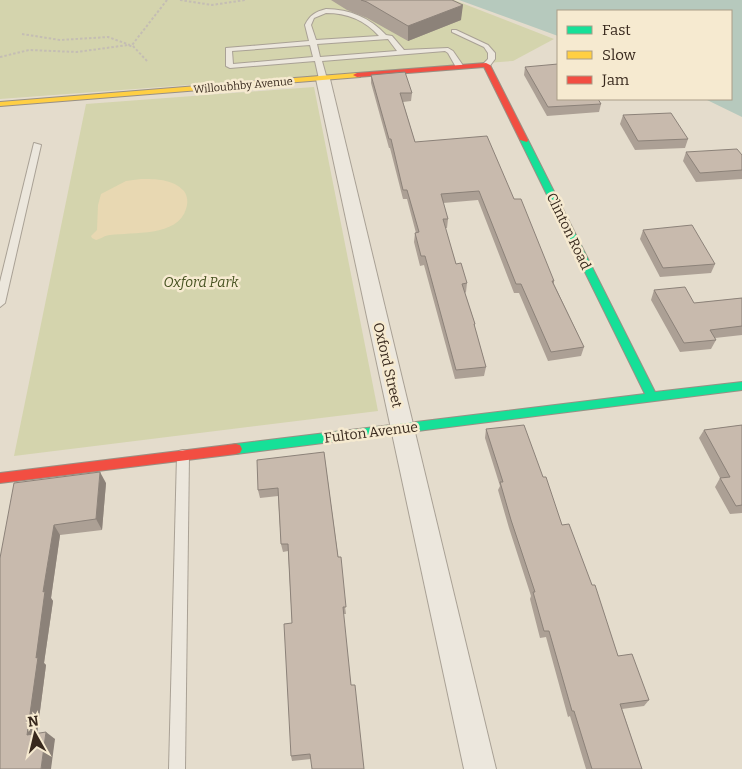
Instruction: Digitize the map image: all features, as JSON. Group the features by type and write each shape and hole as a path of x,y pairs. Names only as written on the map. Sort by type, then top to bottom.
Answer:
{"street":[{"name":"Willoubhby Avenue","path":"0,104 486,65"},
{"name":"Clinton Road","path":"486,65 652,398"},
{"name":"Oxford Street","path":"323,79 480,769"},
{"name":"Fulton Avenue","path":"0,478 742,386"}],"lane":[{"path":"323,79 308,26 313,12 321,9 344,11 372,24 384,37"},
{"path":"454,31 486,46 492,53 491,59 486,65"},
{"path":"402,52 390,37 228,49 230,66 446,49 452,52 460,68"},
{"path":"0,303 37,145"},
{"path":"177,769 183,455"}],"path":[{"path":"133,46 135,39 167,0"},
{"path":"180,0 212,5 245,0"},
{"path":"22,34 44,40 110,36 133,46 147,61"},
{"path":"0,57 29,50 77,52 128,45 133,46"}],"green space":[{"path":"0,0 454,0 554,39 513,61 0,99"},
{"name":"Oxford Park","path":"314,87 378,411 14,456 86,104"}],"sand":[{"path":"141,179 170,182 180,187 187,198 186,209 181,218 164,229 142,233 108,235 96,240 92,238 91,236 97,230 98,205 101,194 126,181"}],"shaded area":[{"path":"459,0 742,0 742,117 707,100 732,100 732,10 557,10 557,36"}],"building":[{"path":"361,0 452,0 463,5 408,26"},
{"path":"557,64 557,100 599,100 601,104 548,107 525,67"},
{"path":"405,72 412,93 400,93 415,142 487,136 514,199 521,199 554,281 552,281 584,347 551,352 521,284 516,284 479,191 441,194 448,219 443,219 456,264 461,263 467,283 462,284 486,367 456,370 425,256 421,256 415,233 419,232 407,190 403,190 391,139 389,139 371,75"},
{"path":"671,113 688,139 638,141 623,115"},
{"path":"737,149 742,155 742,170 700,173 686,152"},
{"path":"692,225 715,264 663,268 643,230"},
{"path":"685,287 694,303 742,298 742,326 710,330 716,340 684,343 654,290"},
{"path":"524,425 543,477 546,477 562,525 569,524 592,585 595,585 618,656 632,654 649,700 620,704 642,769 592,769 574,711 572,711 549,631 544,631 533,592 535,592 511,520 500,482 503,482 486,429"},
{"path":"742,425 742,505 736,506 720,478 730,477 704,430"},
{"path":"324,452 338,557 341,557 346,607 343,607 351,685 355,685 364,769 312,769 310,754 291,756 284,624 292,623 288,544 281,544 278,488 258,490 257,460"},
{"path":"100,472 96,519 54,525 43,592 45,591 36,658 38,657 27,735 46,732 41,769 0,769 0,558 14,483"}],"traffic: fast":[{"path":"524,140 652,397"},
{"path":"236,449 742,386"}],"traffic: slow":[{"path":"0,104 357,75"}],"traffic: jam":[{"path":"357,75 486,65 524,140"},
{"path":"0,478 236,449"}]}
